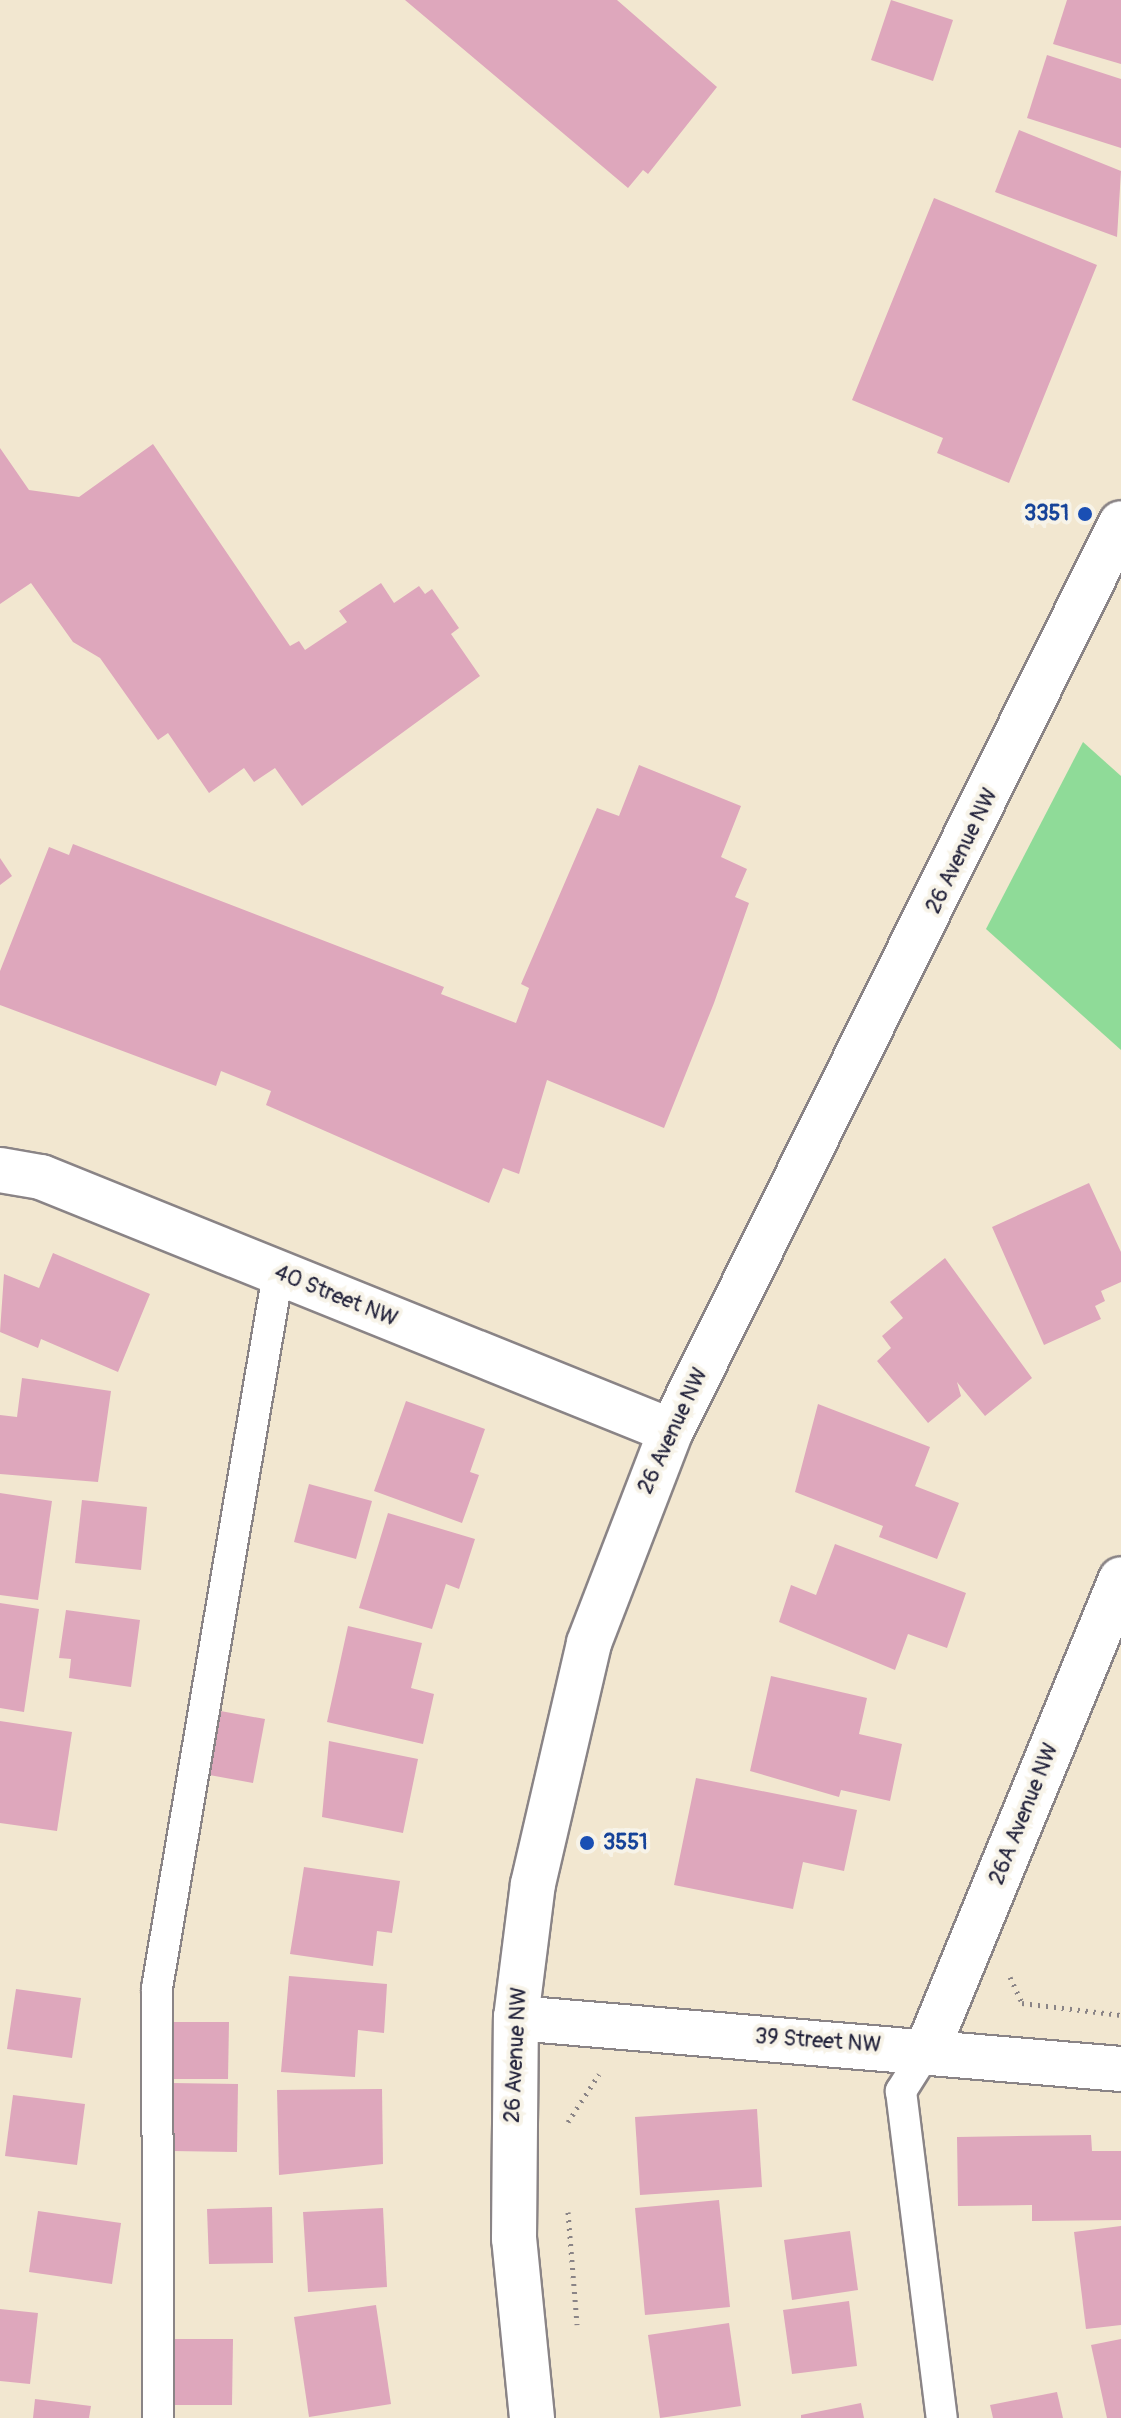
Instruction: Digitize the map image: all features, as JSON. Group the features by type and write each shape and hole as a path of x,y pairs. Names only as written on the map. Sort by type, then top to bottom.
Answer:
{"street":[{"name":"26 Avenue NW","path":"532,2418 514,2239 516,2018 560,1750 627,1531 671,1431 1121,523"},
{"name":"40 Street NW","path":"0,1170 41,1177 671,1431"},
{"name":"26A Avenue NW","path":"927,2050 1121,1579"},
{"name":"39 Street NW","path":"516,2018 927,2050 1121,2069"}],"lane":[{"path":"158,2418 157,1988 278,1273"},
{"path":"927,2050 901,2091 942,2418"}],"path":[{"path":"1003,1962 1022,2003 1121,2015"},
{"path":"568,2129 586,2089 614,2069"},
{"path":"567,2199 578,2340"}],"green space":[{"path":"1083,742 1121,776 1121,1050 986,929"}],"building":[{"path":"405,0 617,0 717,87 648,174 643,170 628,188"},
{"path":"891,0 953,20 933,81 871,60"},
{"path":"1067,0 1121,0 1121,64 1053,44"},
{"path":"1047,55 1121,79 1121,148 1027,118"},
{"path":"1019,130 1121,171 1117,237 995,192"},
{"path":"934,198 1097,265 1009,483 937,453 943,438 852,400"},
{"path":"153,444 290,646 299,641 305,650 347,622 339,611 381,583 394,603 419,586 425,594 432,589 459,628 451,634 480,676 302,806 275,768 254,782 244,768 209,793 168,733 158,740 100,658 73,642 31,583 0,604 0,448 29,490 79,497"},
{"path":"639,765 741,806 721,857 747,869 735,897 749,903 714,1003 664,1128 547,1080 519,1174 503,1168 489,1203 266,1105 271,1091 221,1071 216,1086 0,1005 0,971 49,847 69,855 73,844 444,987 441,994 516,1023 529,988 521,984 597,808 619,816"},
{"path":"0,858 12,876 0,885"},
{"path":"1089,1183 1121,1252 1121,1282 1101,1291 1105,1301 1095,1306 1101,1319 1044,1345 992,1227"},
{"path":"53,1253 150,1294 118,1372 41,1339 38,1348 0,1332 4,1274 39,1288"},
{"path":"945,1258 1032,1378 985,1416 957,1382 961,1396 928,1423 877,1361 891,1348 882,1336 903,1318 890,1302"},
{"path":"22,1378 111,1391 98,1482 0,1474 0,1415 17,1417"},
{"path":"406,1401 485,1429 470,1472 479,1475 462,1523 374,1491"},
{"path":"818,1404 930,1447 915,1486 959,1503 937,1559 879,1537 883,1526 795,1492"},
{"path":"309,1484 372,1501 356,1559 294,1542"},
{"path":"0,1493 52,1501 38,1600 0,1595"},
{"path":"82,1500 147,1507 141,1570 75,1563"},
{"path":"388,1513 475,1539 459,1589 446,1584 432,1629 359,1608"},
{"path":"835,1544 966,1593 947,1648 908,1634 895,1670 779,1622 791,1585 816,1595"},
{"path":"0,1603 39,1609 24,1712 0,1708"},
{"path":"66,1610 140,1620 131,1687 69,1678 71,1659 59,1658"},
{"path":"348,1626 422,1643 411,1688 434,1694 423,1744 327,1722"},
{"path":"771,1676 867,1698 859,1734 902,1744 890,1801 841,1790 839,1797 750,1771"},
{"path":"215,1710 265,1719 253,1783 204,1774"},
{"path":"0,1721 72,1732 57,1831 0,1823"},
{"path":"329,1741 418,1759 403,1833 322,1817"},
{"path":"696,1778 857,1810 844,1871 803,1862 793,1909 674,1885"},
{"path":"304,1867 400,1881 392,1933 377,1931 373,1966 290,1954"},
{"path":"289,1976 387,1984 384,2033 358,2030 355,2077 281,2072"},
{"path":"16,1989 81,1998 72,2058 7,2049"},
{"path":"171,2022 229,2022 228,2079 171,2079"},
{"path":"172,2083 238,2084 237,2152 172,2151"},
{"path":"382,2089 383,2164 279,2175 277,2090"},
{"path":"13,2095 85,2104 77,2165 5,2156"},
{"path":"757,2109 762,2187 640,2195 635,2117"},
{"path":"1091,2135 1092,2151 1121,2151 1121,2220 1032,2221 1032,2205 958,2206 957,2137"},
{"path":"719,2200 730,2307 645,2315 635,2208"},
{"path":"272,2207 273,2263 209,2264 207,2209"},
{"path":"383,2208 387,2287 308,2292 303,2212"},
{"path":"38,2211 121,2223 112,2284 29,2272"},
{"path":"1121,2226 1121,2325 1086,2329 1074,2232"},
{"path":"850,2231 858,2290 792,2300 784,2240"},
{"path":"849,2301 857,2366 792,2374 783,2310"},
{"path":"376,2305 391,2404 309,2417 294,2317"},
{"path":"0,2309 38,2313 30,2384 0,2381"},
{"path":"729,2323 741,2406 660,2418 648,2335"},
{"path":"170,2339 233,2339 232,2405 170,2405"},
{"path":"1121,2339 1121,2418 1107,2418 1091,2345"},
{"path":"1057,2392 1063,2418 993,2418 990,2405"},
{"path":"35,2399 91,2406 89,2418 33,2418"},
{"path":"861,2403 864,2418 801,2418 801,2415"}],"place":[{"name":"3351","path":"1085,514"},
{"name":"3551","path":"587,1843"}]}
